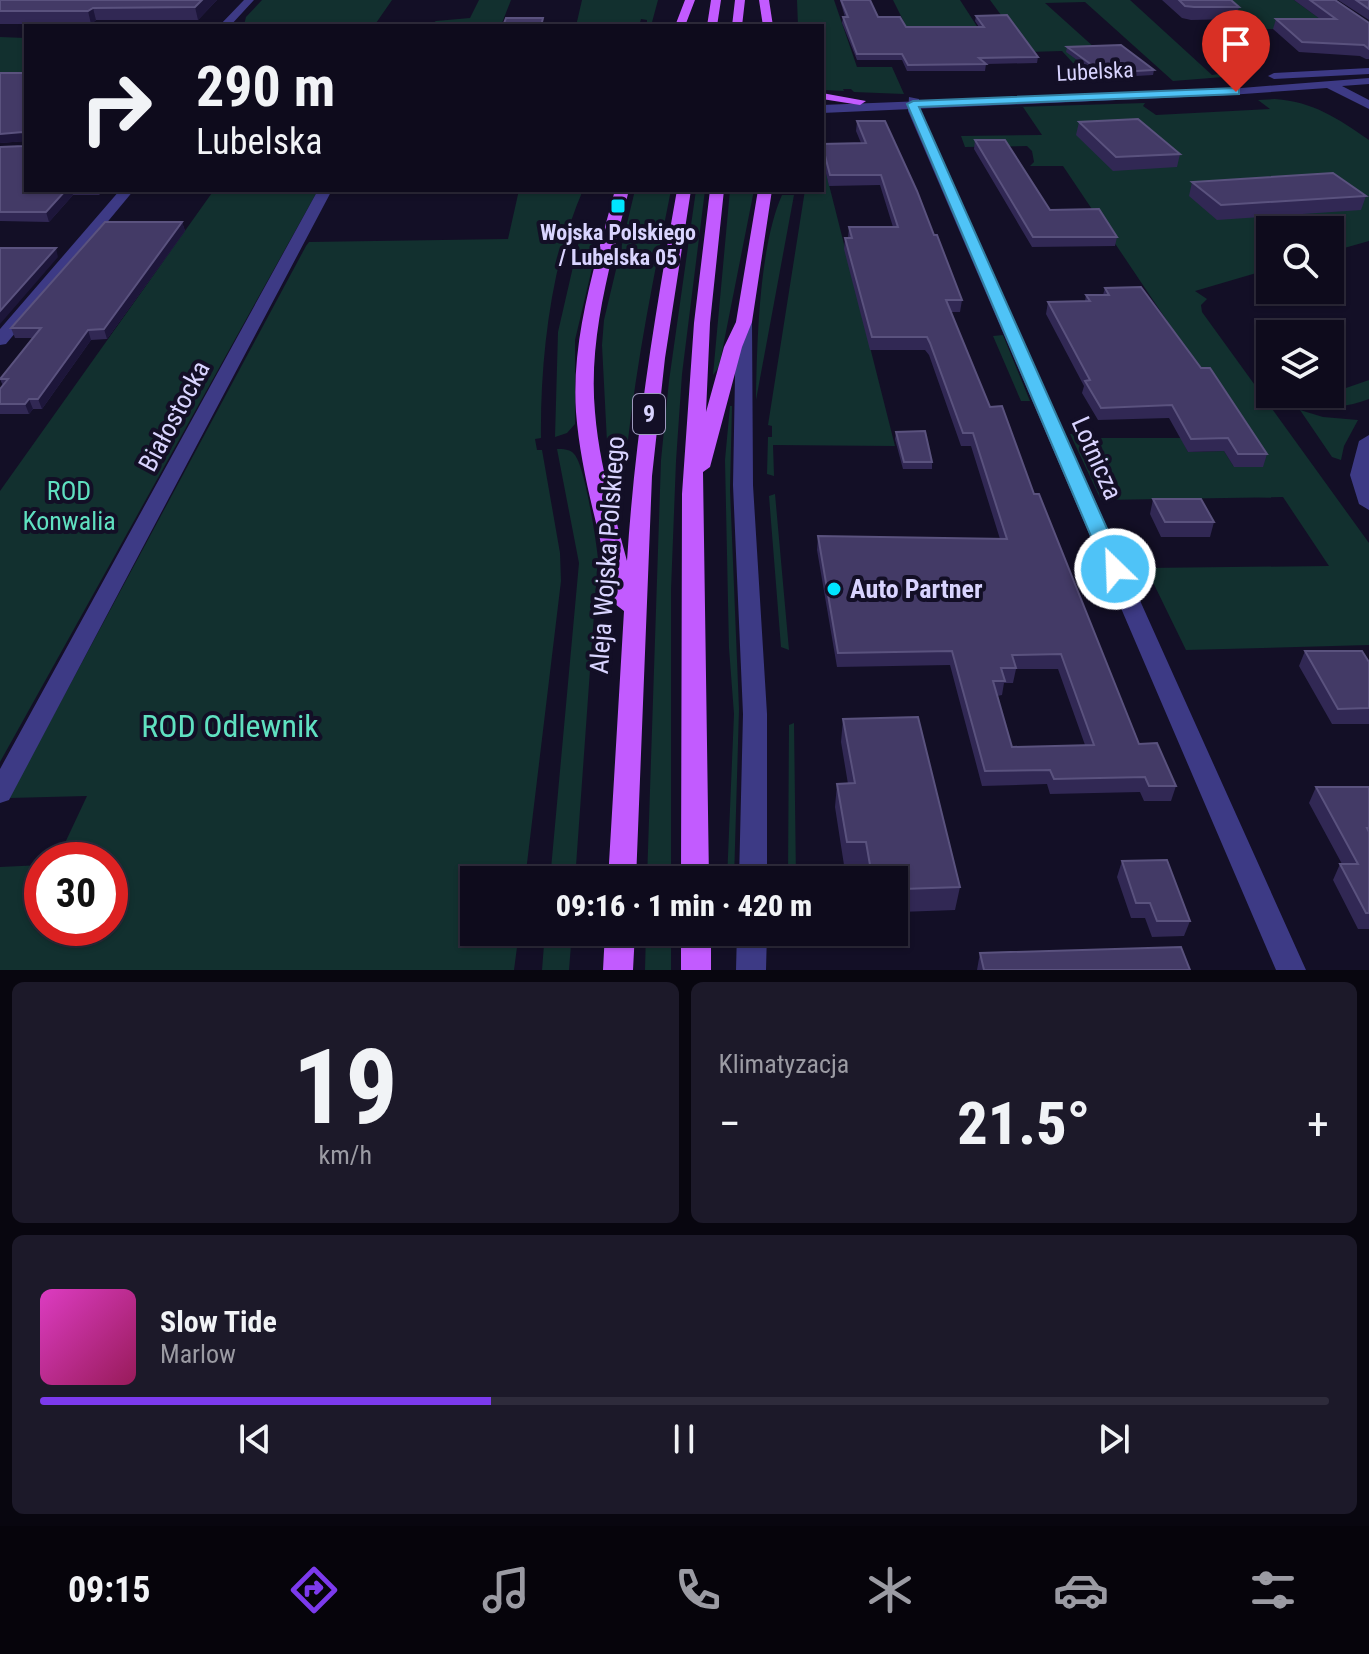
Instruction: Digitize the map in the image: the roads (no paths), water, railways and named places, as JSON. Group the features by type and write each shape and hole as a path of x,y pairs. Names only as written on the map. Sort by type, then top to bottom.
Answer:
{"main road":[{"path":"681,24 690,0"},
{"path":"712,24 716,0"},
{"path":"737,24 740,0"},
{"path":"764,0 768,24"},
{"path":"824,96 860,101"},
{"path":"621,192 592,308 586,384 588,441 621,577 632,640"},
{"name":"Aleja Wojska Polskiego","path":"623,866 632,640 648,417 684,192"},
{"name":"9","path":"695,866 692,494 702,323 717,192"},
{"path":"692,494 728,375 733,347 744,322 765,192"},
{"path":"618,970 619,946"},
{"path":"696,946 696,970"}],"street":[{"path":"226,24 249,0"},
{"path":"1274,76 1369,71"},
{"path":"1333,86 1369,80"},
{"name":"Lubelska","path":"824,109 1293,81 1333,86"},
{"path":"1333,86 1369,105"},
{"path":"1333,86 1369,120"},
{"name":"Lubelska","path":"824,102 1312,90 1333,86"},
{"name":"Lotnicza","path":"913,102 1291,970"},
{"path":"0,340 125,192"},
{"name":"Białostocka","path":"0,793 324,192"},
{"path":"744,322 743,485 755,714 753,866"},
{"path":"1369,441 1360,475 1369,504"},
{"path":"751,970 752,946"}],"place":[{"name":"Wojska Polskiego / Lubelska 05","path":"618,206"},
{"name":"Auto Partner","path":"834,589"}],"park label":[{"name":"ROD Konwalia","path":"69,506"},
{"name":"ROD Odlewnik","path":"230,726"}]}
